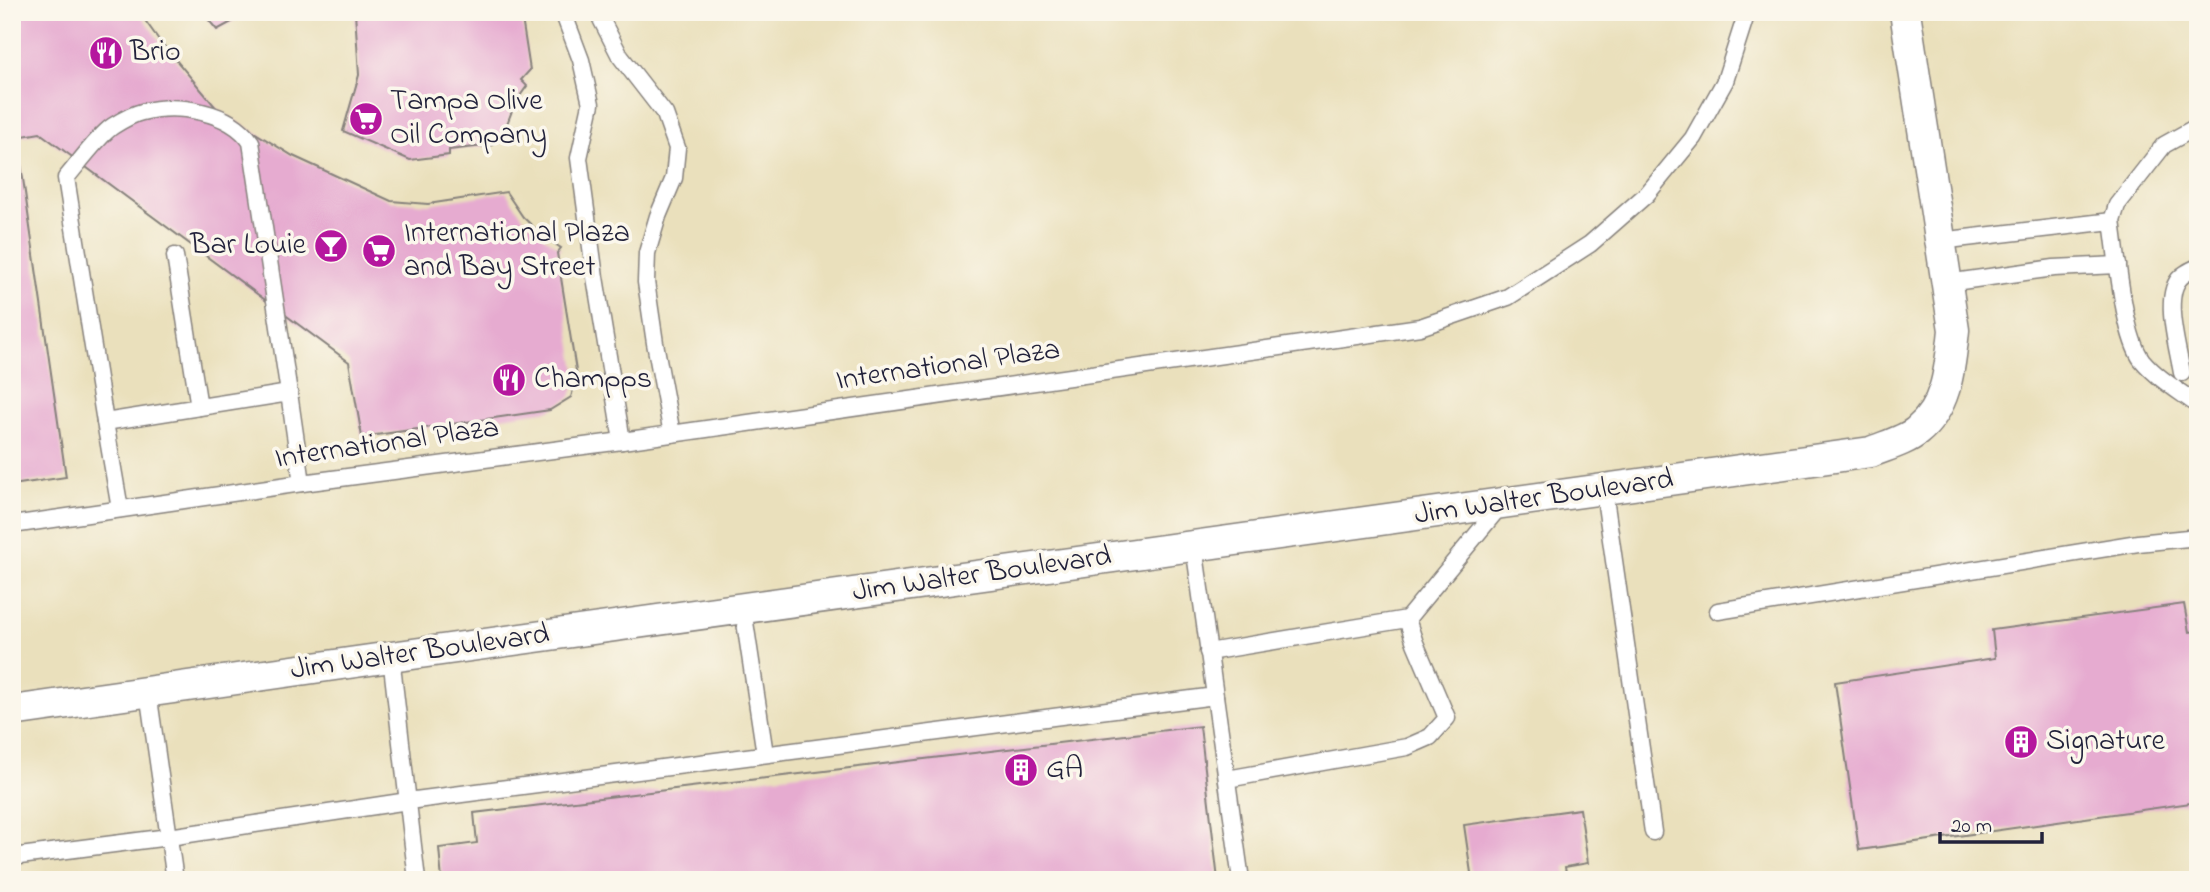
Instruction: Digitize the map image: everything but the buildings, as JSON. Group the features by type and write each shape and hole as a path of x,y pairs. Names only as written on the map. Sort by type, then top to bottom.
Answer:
{"street":[{"path":"1905,12 1947,284"},
{"name":"Jim Walter Boulevard","path":"12,711 1871,452 1916,432 1937,408 1949,375 1954,330 1947,284"}],"lane":[{"path":"563,12 581,60 591,104 579,158 593,265 622,441"},
{"path":"600,12 620,56 665,114 677,148 674,178 658,216 647,253 646,282 672,434"},
{"name":"International Plaza","path":"12,525 1420,327 1508,297 1590,244 1647,194 1693,138 1725,80 1747,12"},
{"path":"120,509 66,178 110,127 141,112 174,108 202,113 223,119 244,132 251,142 302,483"},
{"path":"2198,125 2164,145 2117,205 2112,221 2131,339 2142,359 2159,376 2198,405"},
{"path":"1940,240 2112,221"},
{"path":"175,256 199,407"},
{"path":"1947,284 2054,268 2118,265"},
{"path":"2159,376 2190,372 2171,298 2177,281 2186,272 2198,267"},
{"path":"106,422 289,393"},
{"path":"1604,491 1653,832"},
{"path":"1208,652 1407,620 1502,505"},
{"path":"1718,611 2124,545 2198,537"},
{"path":"1194,546 1241,880"},
{"path":"743,609 765,754"},
{"path":"1227,779 1407,747 1430,737 1447,718 1407,620"},
{"path":"391,657 417,880"},
{"path":"148,692 175,880"},
{"path":"12,857 169,837 408,801 1215,695"}],"place":[{"name":"Brio","path":"106,53"},
{"name":"Tampa Olive Oil Company","path":"366,119"},
{"name":"Bar Louie","path":"331,246"},
{"name":"International Plaza and Bay Street","path":"379,251"},
{"name":"Champps","path":"509,380"},
{"name":"Signature","path":"2021,742"},
{"name":"GA","path":"1021,770"}]}
